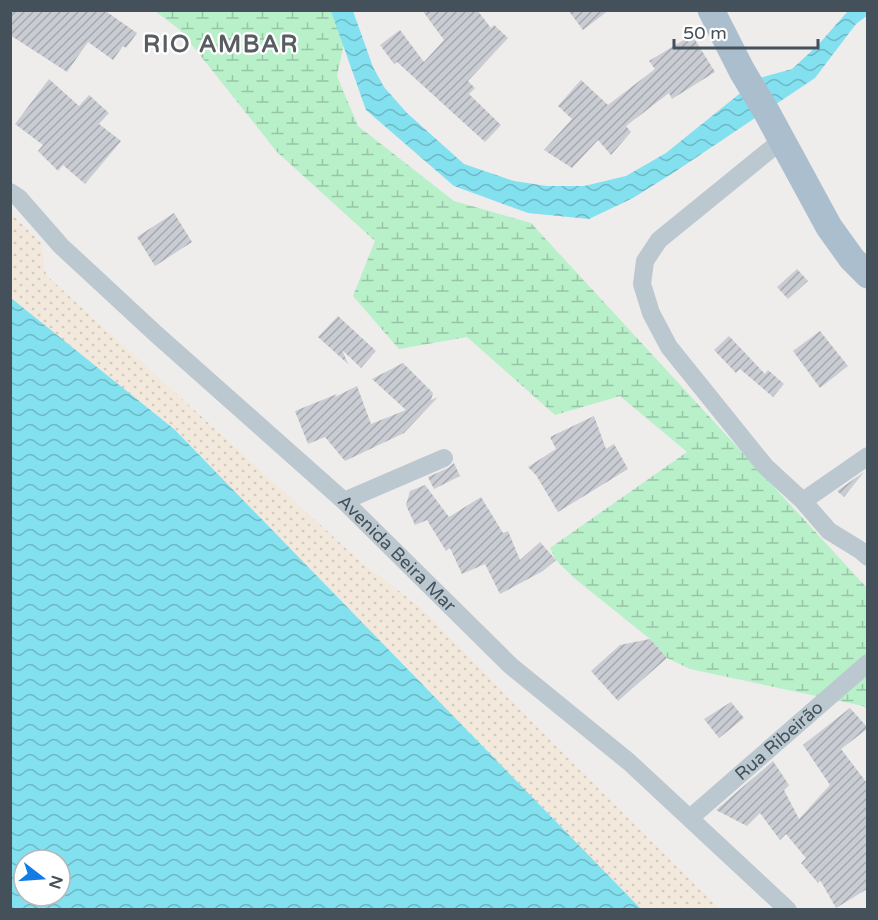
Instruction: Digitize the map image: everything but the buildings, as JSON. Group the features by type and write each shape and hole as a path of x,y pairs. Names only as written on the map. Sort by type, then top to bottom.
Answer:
{"main road":[{"path":"711,10 742,71 830,227 852,259 867,275"}],"street":[{"path":"782,140 659,240 645,261 642,284 651,313 669,347 765,466 803,501 829,531 860,550 867,557"},
{"name":"Avenida Beira Mar","path":"10,192 19,198 76,260 344,501 511,666 629,762 788,909"},
{"path":"803,501 867,456"},
{"path":"344,501 444,458"},
{"name":"Rua Ribeirão","path":"690,818 867,663"}],"green space":[{"path":"155,11 351,11 337,76 358,126 454,201 531,223 867,588 867,710 863,706 690,669 667,658 650,639 574,578 556,560 550,548 687,452 620,396 555,415 467,337 399,349 353,296 375,241 277,152 180,30"}],"sand":[{"path":"10,213 41,242 46,275 360,561 421,608 720,909 641,909 174,429 11,298"}],"water":[{"path":"331,11 353,11 373,67 384,87 407,113 464,164 514,181 547,186 584,186 626,176 666,153 759,78 792,69 818,45 848,11 867,11 868,15 856,24 815,78 633,198 589,219 528,213 454,186 366,110"},
{"path":"11,298 174,429 641,909 11,909"}],"district":[{"name":"RIO AMBAR","path":"221,44"}]}
